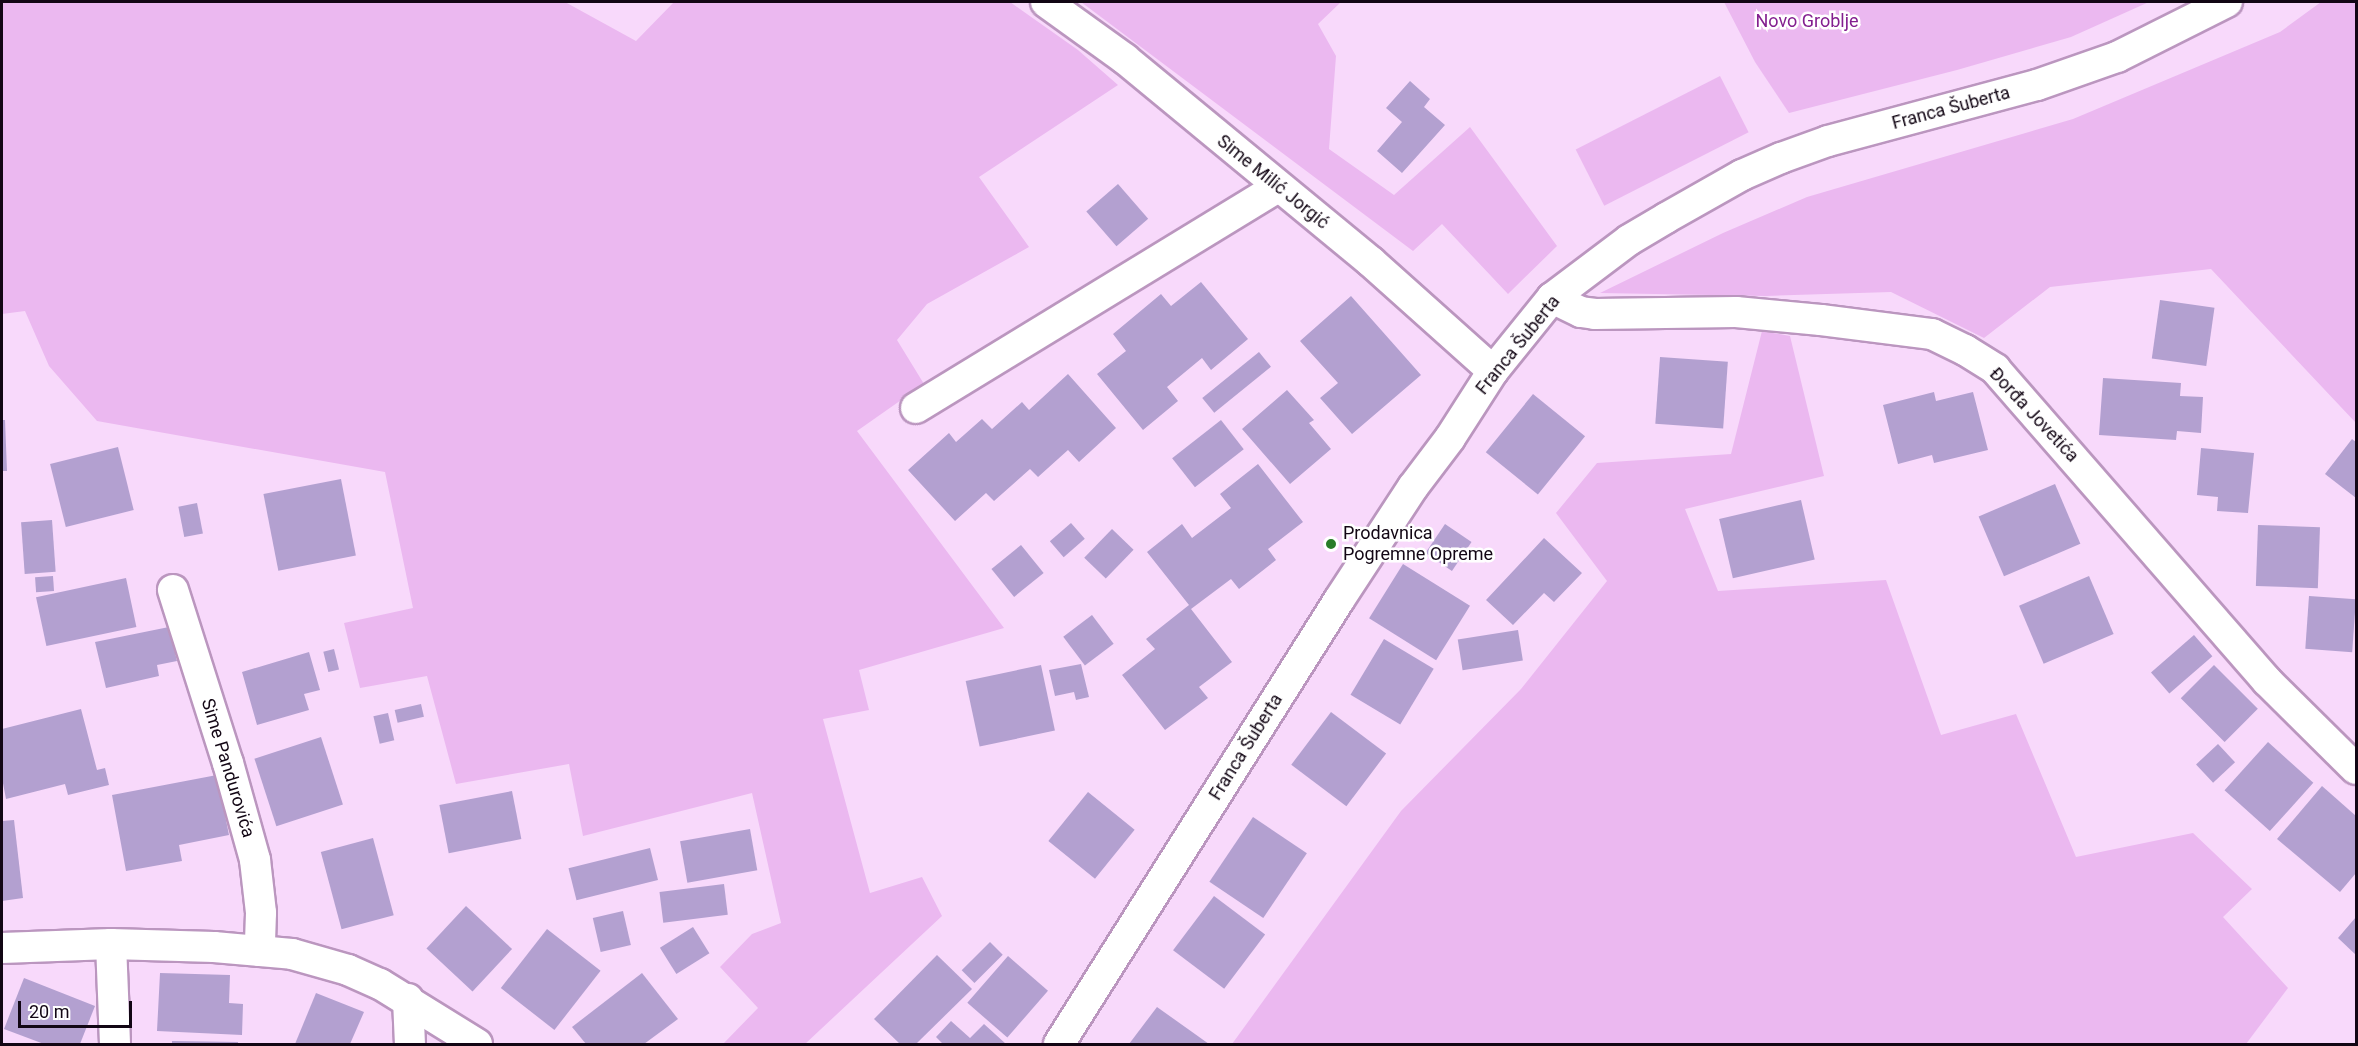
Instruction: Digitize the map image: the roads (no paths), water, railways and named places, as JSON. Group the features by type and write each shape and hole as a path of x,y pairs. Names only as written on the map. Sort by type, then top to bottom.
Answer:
{"street":[{"name":"Sime Milić Jorgić","path":"1046,2 1125,59 1370,261 1492,371"},
{"name":"Franca Šuberta","path":"1059,1044 1339,600 1413,487 1450,438 1492,371 1552,298 1629,240 1742,175 1828,141 2037,85 2117,57 2227,2"},
{"path":"916,408 1278,187"},
{"name":"Đorđa Jovetića","path":"1552,298 1581,312 1595,314 1736,312 1832,321 1932,334 1965,350 1995,369 2267,681 2356,770"},
{"name":"Sime Pandurovića","path":"173,590 228,763 255,860 261,913 260,951"},
{"path":"111,944 115,1044"},
{"path":"2,948 111,944 292,954 348,970 408,999 477,1044"},
{"path":"408,999 410,1044"}],"place":[{"name":"Prodavnica Pogremne Opreme","path":"1331,544"}],"park label":[{"name":"Novo Groblje","path":"1807,21"}]}
